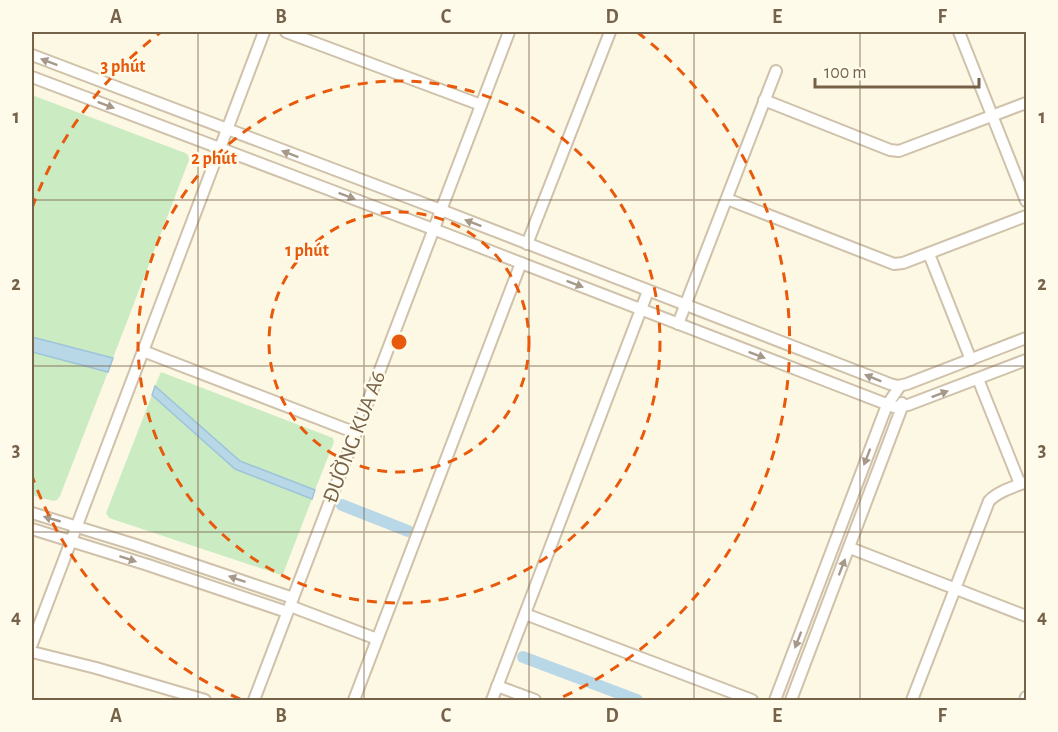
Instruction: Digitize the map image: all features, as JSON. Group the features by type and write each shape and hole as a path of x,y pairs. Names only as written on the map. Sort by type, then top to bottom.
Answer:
{"street":[{"path":"32,644 264,32"},
{"path":"286,32 481,105"},
{"name":"ĐƯỜNG KUA A6","path":"254,700 509,32"},
{"path":"527,244 610,32"},
{"path":"959,32 1026,201"},
{"path":"32,56 441,210 890,384 900,386 907,384 1026,338"},
{"path":"678,324 776,71"},
{"path":"32,77 894,407 902,407 1026,360"},
{"path":"764,100 895,151 903,150 1026,103"},
{"path":"727,199 890,263 903,263 1026,216"},
{"path":"928,254 971,360"},
{"path":"354,700 521,263"},
{"path":"492,700 648,291"},
{"path":"143,351 356,433"},
{"path":"912,700 989,501 993,496 1023,483 978,379"},
{"path":"775,700 887,405 900,386"},
{"path":"791,700 902,407 900,386"},
{"path":"32,513 187,561 377,639"},
{"path":"32,529 217,588 290,605"},
{"path":"850,548 1026,616"},
{"path":"525,614 752,700"},
{"path":"32,652 205,700"},
{"path":"497,686 535,700"}],"green space":[{"path":"32,95 188,155 189,160 113,358 32,337"},
{"path":"32,352 108,372 60,496 53,501 32,495"},
{"path":"161,372 333,438 334,442 315,490 240,461 155,386"},
{"path":"152,395 235,469 312,499 283,574 109,518 106,513"}],"water":[{"path":"32,337 113,358 108,372 32,352"},
{"path":"155,386 240,461 315,490 312,499 235,469 152,395"}],"waterway":[{"path":"342,505 408,531"},
{"path":"523,657 637,700"}]}
